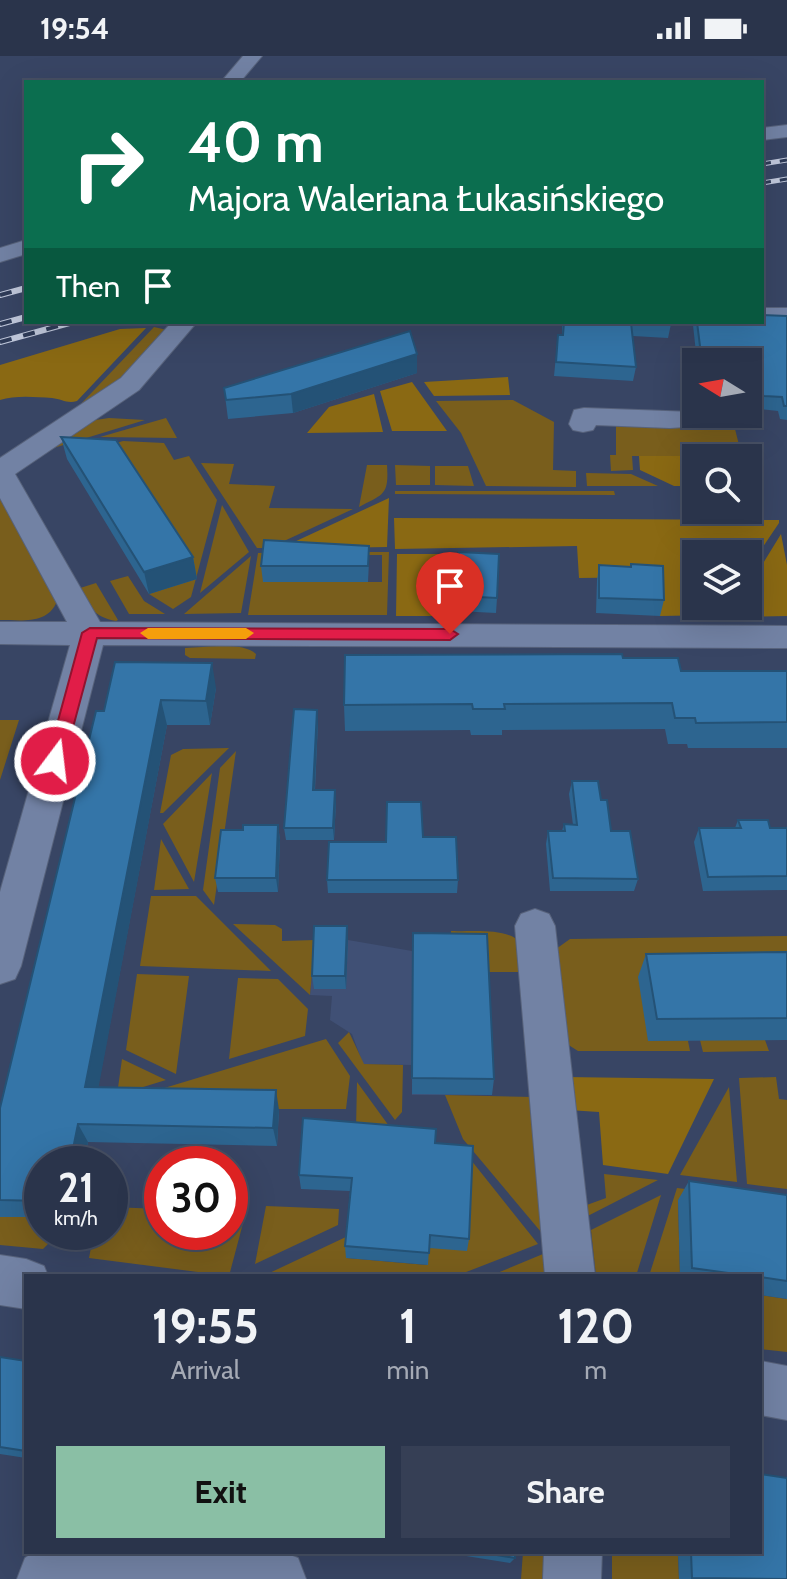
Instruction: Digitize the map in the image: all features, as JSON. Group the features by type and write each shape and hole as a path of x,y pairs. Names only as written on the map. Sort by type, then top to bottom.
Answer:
{"street":[{"path":"232,80 253,56"},
{"path":"764,134 787,131"},
{"path":"0,255 24,248"},
{"path":"764,315 787,315"},
{"path":"0,966 90,633 0,472 130,384 183,324"},
{"path":"583,424 584,416 682,419"},
{"path":"0,633 787,637"},
{"path":"535,926 570,1274"},
{"path":"0,1280 24,1284"},
{"path":"762,1388 787,1393"},
{"path":"572,1579 573,1554"},
{"path":"46,1579 55,1571 90,1557 116,1555 277,1579"}],"shaded area":[{"path":"154,327 167,330 124,380 76,409"},
{"path":"146,328 77,401 26,397 0,400 0,365 120,329"},
{"path":"508,377 510,395 434,396 424,382"},
{"path":"412,382 447,431 392,431 380,391"},
{"path":"374,394 383,432 307,433 329,407"},
{"path":"513,400 554,422 553,470 576,471 576,487 486,486 461,433 436,401"},
{"path":"109,418 145,420 47,450 89,421"},
{"path":"166,418 177,438 100,437"},
{"path":"616,425 735,428 739,444 682,444 682,456 632,456 633,470 611,471 610,455 616,455"},
{"path":"123,441 164,443 174,460 189,456 217,500 196,577 110,445"},
{"path":"639,456 682,456 682,486 674,486 640,470"},
{"path":"201,463 234,464 229,484 275,486 269,508 353,509 269,548 257,548"},
{"path":"367,465 387,465 386,488 379,496 359,507"},
{"path":"395,465 430,466 430,485 396,485"},
{"path":"435,466 468,466 474,486 435,485"},
{"path":"586,473 631,474 658,486 587,486"},
{"path":"395,491 614,491 615,495 395,494"},
{"path":"0,496 57,601 53,609 41,618 0,620"},
{"path":"389,498 387,547 279,549"},
{"path":"222,505 249,552 200,593"},
{"path":"394,518 682,519 682,524 762,524 762,520 779,520 762,548 762,540 682,540 682,616 660,616 659,577 579,578 577,546 395,549"},
{"path":"781,534 787,565 787,616 762,616 762,565"},
{"path":"291,552 264,582 382,582 382,555 353,555 354,552 389,552 387,615 248,615 258,553"},
{"path":"397,554 455,554 456,616 396,616"},
{"path":"251,556 241,613 184,614"},
{"path":"128,576 144,601 165,614 129,614 110,581"},
{"path":"196,578 191,597 173,609 149,594"},
{"path":"96,583 118,620 97,614 77,589"},
{"path":"232,646 256,654 255,659 190,658 185,655 185,648"},
{"path":"0,720 19,720 0,780"},
{"path":"229,748 160,813 171,755 183,749"},
{"path":"236,751 214,905 203,890 220,768"},
{"path":"212,773 194,882 163,824"},
{"path":"161,839 189,889 154,890"},
{"path":"151,896 196,896 271,971 140,966"},
{"path":"233,924 275,925 282,929 282,941 315,940 310,995"},
{"path":"451,931 497,932 514,937 524,949 532,972 486,972 452,951"},
{"path":"787,936 787,976 688,1041 690,1051 578,1051 567,1044 556,949 570,939"},
{"path":"315,939 348,940 412,951 485,952 492,1095 412,1095 412,1065 363,1064 352,1034 330,1020 332,996 310,995"},
{"path":"137,974 189,976 176,1074 126,1050"},
{"path":"238,978 278,979 308,1009 305,1036 229,1059"},
{"path":"349,1032 364,1064 403,1065 402,1112 395,1120 338,1043"},
{"path":"326,1039 350,1076 346,1109 245,1109 118,1102"},
{"path":"700,1040 765,1040 769,1051 703,1052"},
{"path":"122,1059 166,1080 117,1095"},
{"path":"564,1077 714,1079 668,1174 603,1165 599,1112 568,1110"},
{"path":"776,1077 779,1099 787,1100 787,1189 747,1184 739,1078"},
{"path":"357,1082 389,1126 356,1129"},
{"path":"729,1087 737,1182 680,1175"},
{"path":"445,1095 533,1097 541,1232 463,1139"},
{"path":"471,1160 538,1244 461,1274 267,1274 348,1236 347,1258 427,1265 429,1248"},
{"path":"604,1174 658,1180 574,1223 573,1210 606,1198"},
{"path":"677,1188 728,1194 678,1200 680,1274 650,1274"},
{"path":"661,1195 637,1274 596,1274 591,1230"},
{"path":"266,1206 339,1209 338,1225 255,1264"},
{"path":"128,1208 144,1208 144,1250 236,1250 230,1274 89,1258 91,1250 128,1250"},
{"path":"0,1217 24,1217 24,1247 0,1245"},
{"path":"555,1249 556,1274 495,1274"},
{"path":"762,1295 787,1299 787,1352 762,1349"},
{"path":"523,1554 551,1554 550,1579 521,1579"},
{"path":"612,1554 678,1554 679,1579 612,1579"}],"building":[{"path":"764,315 787,316 787,406 784,406 782,397 764,396 762,348 700,348 697,324 764,324"},
{"path":"564,324 631,324 636,367 556,362 558,335 563,335"},
{"path":"410,331 417,354 291,394 226,400 224,388"},
{"path":"61,437 116,440 193,557 144,572"},
{"path":"264,540 369,546 368,566 261,566"},
{"path":"459,552 499,554 497,598 458,596"},
{"path":"631,564 663,566 664,600 599,598 599,565 631,567"},
{"path":"622,654 623,658 678,658 681,671 787,671 787,722 696,723 695,718 675,718 672,703 504,704 505,709 473,709 472,704 344,705 345,655"},
{"path":"115,662 212,663 206,701 161,700 85,1087 276,1090 273,1128 78,1124 74,1146 24,1146 24,1201 0,1200 0,1108 96,711 104,711"},
{"path":"294,709 317,710 313,790 335,790 333,828 284,828"},
{"path":"572,781 598,781 601,800 607,800 611,831 630,831 638,879 553,878 548,831 565,831 564,824 577,825"},
{"path":"387,802 421,802 423,837 456,837 458,880 327,880 329,842 386,842"},
{"path":"738,820 768,820 770,828 787,828 787,876 708,877 699,828 741,828"},
{"path":"243,825 278,825 276,878 215,878 221,830 243,830"},
{"path":"314,926 347,926 345,976 312,976"},
{"path":"413,933 487,934 494,1079 412,1078"},
{"path":"787,952 787,1018 657,1019 646,954"},
{"path":"303,1118 436,1129 435,1143 473,1146 469,1239 430,1235 429,1253 345,1246 352,1178 299,1175"},
{"path":"689,1181 787,1195 787,1281 762,1277 762,1274 692,1268"},
{"path":"0,1357 24,1361 24,1451 0,1447"},
{"path":"762,1474 787,1478 787,1579 692,1578 691,1554 762,1554"},
{"path":"491,1554 515,1554 515,1558"}],"railway":[{"path":"764,164 787,160"},
{"path":"764,183 787,179"},
{"path":"0,295 24,289"},
{"path":"0,324 24,318"},
{"path":"0,342 66,324"}],"slow traffic":[{"path":"148,633 246,633"}],"route":[{"path":"55,761 90,633 450,634"}]}
